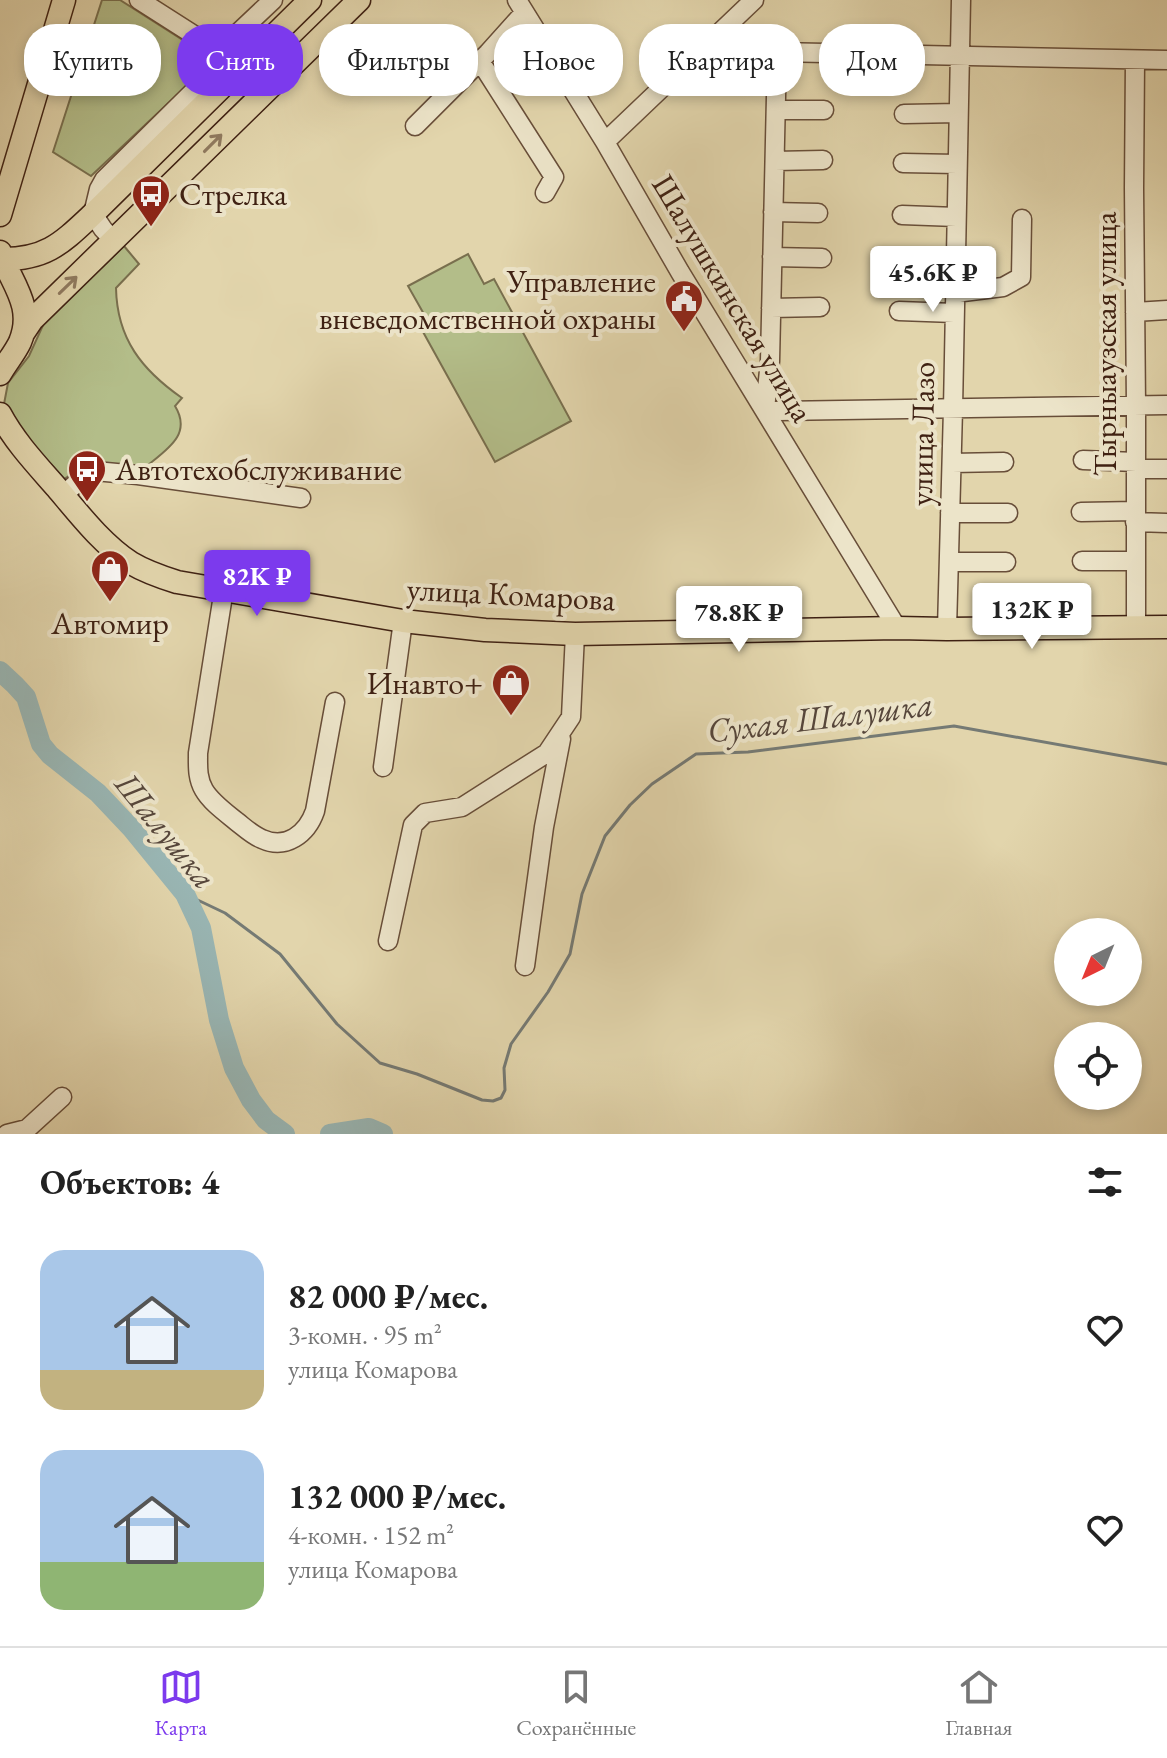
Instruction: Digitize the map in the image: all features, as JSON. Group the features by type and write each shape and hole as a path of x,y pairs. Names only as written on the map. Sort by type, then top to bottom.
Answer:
{"main road":[{"path":"0,162 50,0"},
{"path":"0,215 64,0"},
{"path":"286,24 310,0"},
{"path":"2,367 14,353 32,320 359,0"},
{"path":"1,259 45,253 56,247 213,96"},
{"path":"1,259 23,299 24,332"},
{"name":"улица Комарова","path":"4,425 88,525 111,547 131,563 177,582 403,621 485,630 575,634 1167,627"}],"street":[{"path":"139,0 177,24"},
{"path":"248,24 273,0"},
{"path":"729,24 754,0"},
{"name":"улица Лазо","path":"947,629 961,0"},
{"path":"415,126 480,61 520,6"},
{"name":"Шалушкинская улица","path":"520,6 897,628"},
{"path":"803,53 1167,60"},
{"name":"Тырныаузская улица","path":"1135,60 1136,627"},
{"path":"480,61 554,177 545,193"},
{"path":"605,142 653,96"},
{"path":"776,96 770,361 765,409 1167,405"},
{"path":"776,110 824,110"},
{"path":"904,114 958,113"},
{"path":"775,161 823,160"},
{"path":"903,163 957,164"},
{"path":"773,212 818,213"},
{"path":"93,214 114,241"},
{"path":"902,215 956,217"},
{"path":"955,293 1003,287 1021,277 1022,219"},
{"path":"772,257 822,258"},
{"path":"899,262 955,265"},
{"path":"771,308 820,307"},
{"path":"1135,312 1167,310"},
{"path":"899,311 954,313"},
{"path":"1083,460 1167,469"},
{"path":"952,463 1004,462"},
{"path":"63,495 95,471 301,498"},
{"path":"1081,512 1135,516 1167,523"},
{"path":"950,513 1008,513"},
{"path":"1082,561 1135,561"},
{"path":"949,562 1006,562"},
{"path":"224,589 198,762 204,790 222,811 259,838 273,843 290,842 310,825 335,702"},
{"path":"383,767 403,621"},
{"path":"388,941 413,825 425,813 462,807 547,753 562,732 571,717 575,634"},
{"path":"525,966 544,827 562,732"},
{"path":"7,1134 27,1129 62,1097"}],"green space":[{"path":"102,0 120,0 158,24 94,24"},
{"path":"161,26 177,36 177,95 91,176 53,152 71,96 161,96"},
{"path":"124,246 139,264 116,288 121,323 134,352 155,376 182,398 175,406 181,427 173,443 141,471 91,462 64,479 6,415 4,404 8,383 29,356 44,323"},
{"path":"468,254 484,284 494,279 571,421 495,462 417,321 425,316 408,286"}],"waterway":[{"name":"Шалушка","path":"0,671 26,697 41,744 50,755 98,793 185,894 201,928 219,1020 234,1068 266,1120 285,1134"},
{"name":"Сухая Шалушка","path":"185,894 225,913 280,954 337,1024 380,1063 482,1100 493,1101 501,1098 505,1090 504,1068 511,1044 548,992 570,954 582,894 605,836 652,784 696,754 748,752 954,726 1167,764"},
{"name":"Шалушка","path":"330,1134 369,1128 383,1134"}],"place":[{"name":"Стрелка","path":"151,228"},
{"name":"Управление вневедомственной охраны","path":"684,333"},
{"name":"Автотехобслуживание","path":"87,503"},
{"name":"Автомир","path":"110,603"},
{"name":"Инавто+","path":"511,717"}]}
